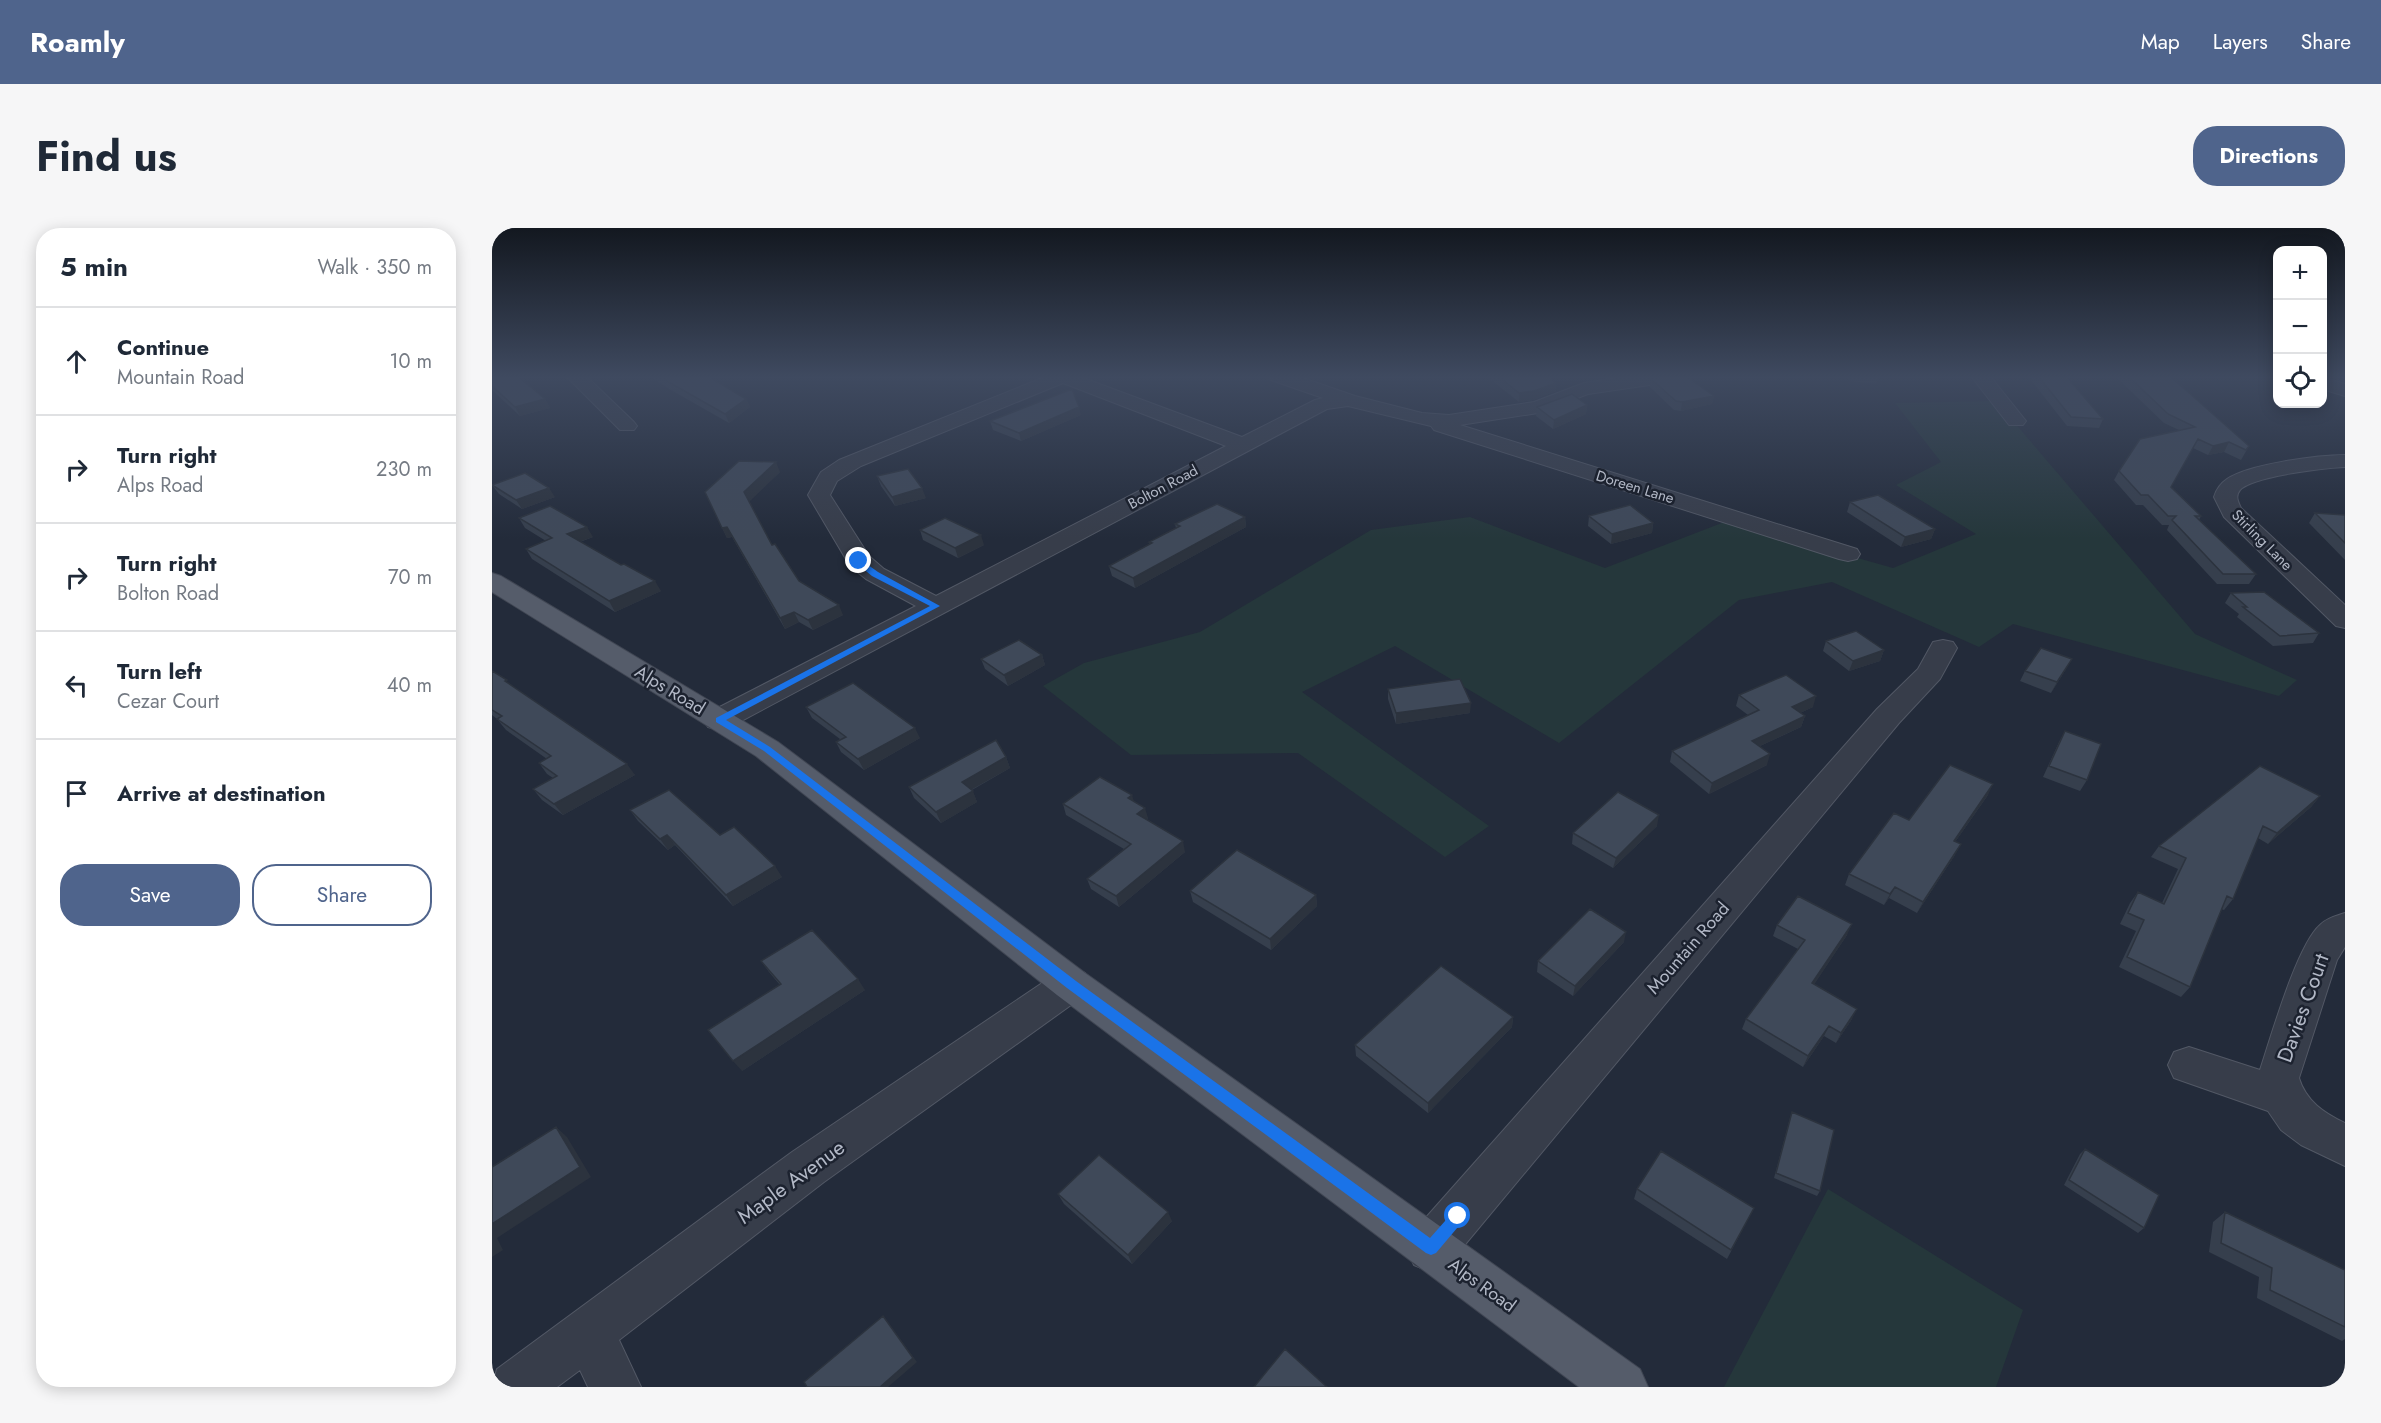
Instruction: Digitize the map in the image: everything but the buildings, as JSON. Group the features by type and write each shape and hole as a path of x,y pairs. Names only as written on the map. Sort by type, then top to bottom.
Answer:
{"main road":[{"name":"Alps Road","path":"492,581 767,749 1071,984 1622,1387"}],"street":[{"path":"929,430 860,458 834,472 820,487 819,495 859,561 875,574 936,606"},
{"path":"1203,430 1243,445"},
{"name":"Bolton Road","path":"719,720 1272,430"},
{"name":"Doreen Lane","path":"1457,430 1848,554"},
{"name":"Stirling Lane","path":"2345,461 2323,462 2246,479 2230,488 2226,495 2226,503 2232,512 2345,620"},
{"name":"Mountain Road","path":"1431,1248 1888,716 1930,673 1943,648"},
{"name":"Davies Court","path":"2283,1097 2278,1078 2319,956 2332,936 2345,927"},
{"name":"Maple Avenue","path":"516,1387 808,1167 1071,984"},
{"path":"2189,1065 2283,1097 2296,1116 2316,1131 2345,1145"},
{"path":"590,1333 615,1387"}],"shaded area":[{"path":"1916,430 2021,430 2195,634 2297,680 2279,696 2013,624 1979,647 1832,582 1739,600 1559,743 1395,646 1302,692 1489,826 1445,857 1298,753 1131,755 1043,686 1084,663 1200,632 1371,530 1470,517 1605,568 1727,521 1893,568 1976,534 1896,485 1941,462"},
{"path":"1828,1189 2023,1310 1996,1387 1724,1387"}],"route":[{"path":"859,561 875,574 936,606 719,720 767,749 1071,984 1431,1248 1458,1216"}]}
